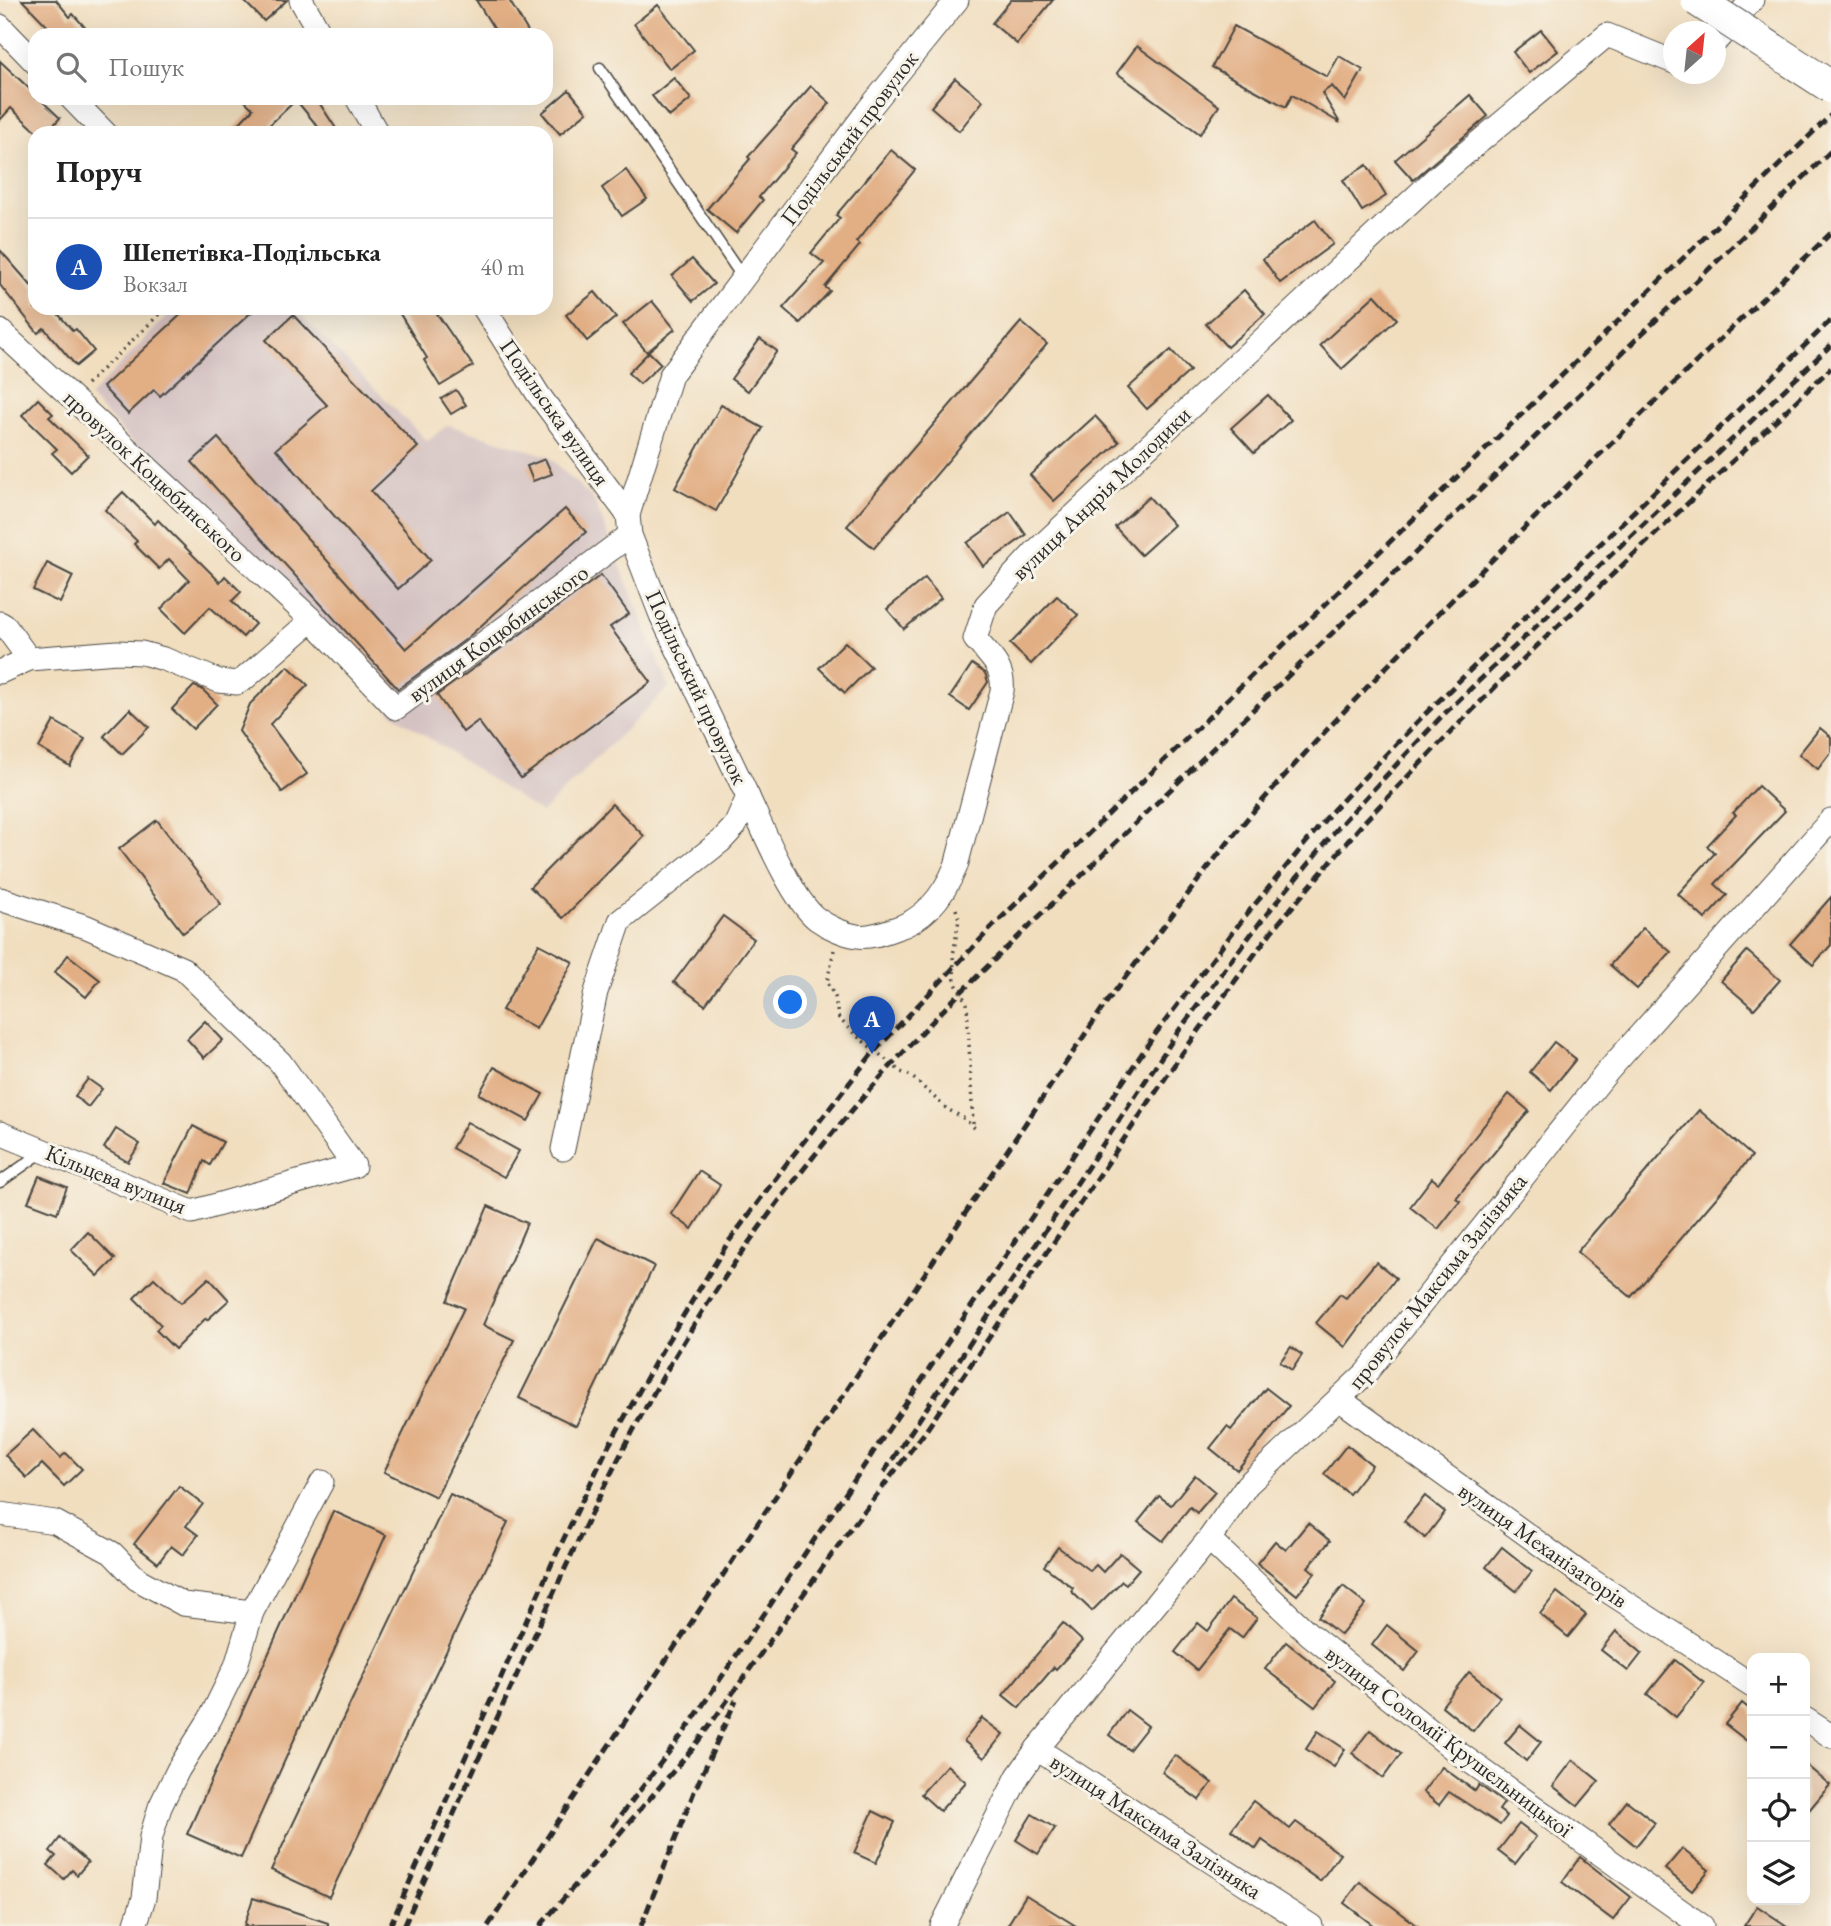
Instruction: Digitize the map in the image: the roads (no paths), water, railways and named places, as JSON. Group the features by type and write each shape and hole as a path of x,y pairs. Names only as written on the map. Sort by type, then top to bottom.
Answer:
{"main road":[{"path":"1697,0 1831,87"}],"street":[{"path":"301,0 317,28"},
{"name":"Подільський провулок","path":"564,1149 596,992 621,921 721,841 735,826 748,797 661,615 629,525 671,375 868,110 957,0"},
{"path":"1726,30 1752,0"},
{"path":"0,26 28,55"},
{"name":"вулиця Андрія Молодики","path":"748,797 784,872 816,919 839,931 859,937 901,928 920,917 947,887 956,866 1003,680 1000,669 975,639 986,605 1034,552 1436,178 1607,35 1663,58"},
{"path":"78,105 98,126"},
{"path":"361,105 373,126"},
{"name":"Подільська вулиця","path":"488,315 538,394 629,525"},
{"name":"провулок Коцюбинського","path":"0,331 312,620"},
{"name":"вулиця Коцюбинського","path":"312,620 396,708 629,525"},
{"path":"0,672 29,659 117,652 142,653 219,681 237,682 244,679 312,620"},
{"path":"0,624 5,626 29,659"},
{"name":"провулок Максима Залізняка","path":"942,1926 1018,1776 1037,1749 1209,1539 1247,1485 1366,1373 1608,1071 1831,820"},
{"name":"Кільцева вулиця","path":"0,899 87,927 183,969 281,1062 354,1166 192,1212 0,1133"},
{"name":"вулиця Механізаторів","path":"1339,1399 1580,1573 1747,1682"},
{"path":"135,1926 144,1898 151,1838 160,1807 178,1770 211,1719 236,1666 252,1612 322,1482"},
{"path":"0,1514 55,1522 112,1553 137,1579 183,1604 252,1612"},
{"name":"вулиця Соломії Крушельницької","path":"1209,1539 1308,1634 1461,1755 1702,1926"},
{"path":"1810,1722 1831,1736"},
{"name":"вулиця Максима Залізняка","path":"1037,1749 1311,1926"}],"lane":[{"path":"600,68 743,278"},
{"path":"0,1182 44,1151"}],"railway":[{"path":"390,1926 553,1561 608,1447 661,1352 727,1244 872,1054 995,924 1831,115"},
{"path":"404,1926 560,1580 625,1446 673,1359 727,1273 821,1147 889,1068 961,992 1831,151"},
{"path":"488,1926 1106,1003 1216,857 1287,773 1486,566 1831,233"},
{"path":"612,1827 688,1727 1153,1037 1246,915 1333,810 1421,718 1831,320"},
{"path":"884,1472 1180,1029 1261,921 1339,826 1441,717 1831,345"},
{"path":"540,1926 694,1747 848,1532 925,1432 1181,1055 1271,932 1364,822 1521,661 1831,368"},
{"path":"641,1926 694,1792 736,1700"}],"place":[{"name":"Шепетівка-Подільська","path":"872,1054"}]}
